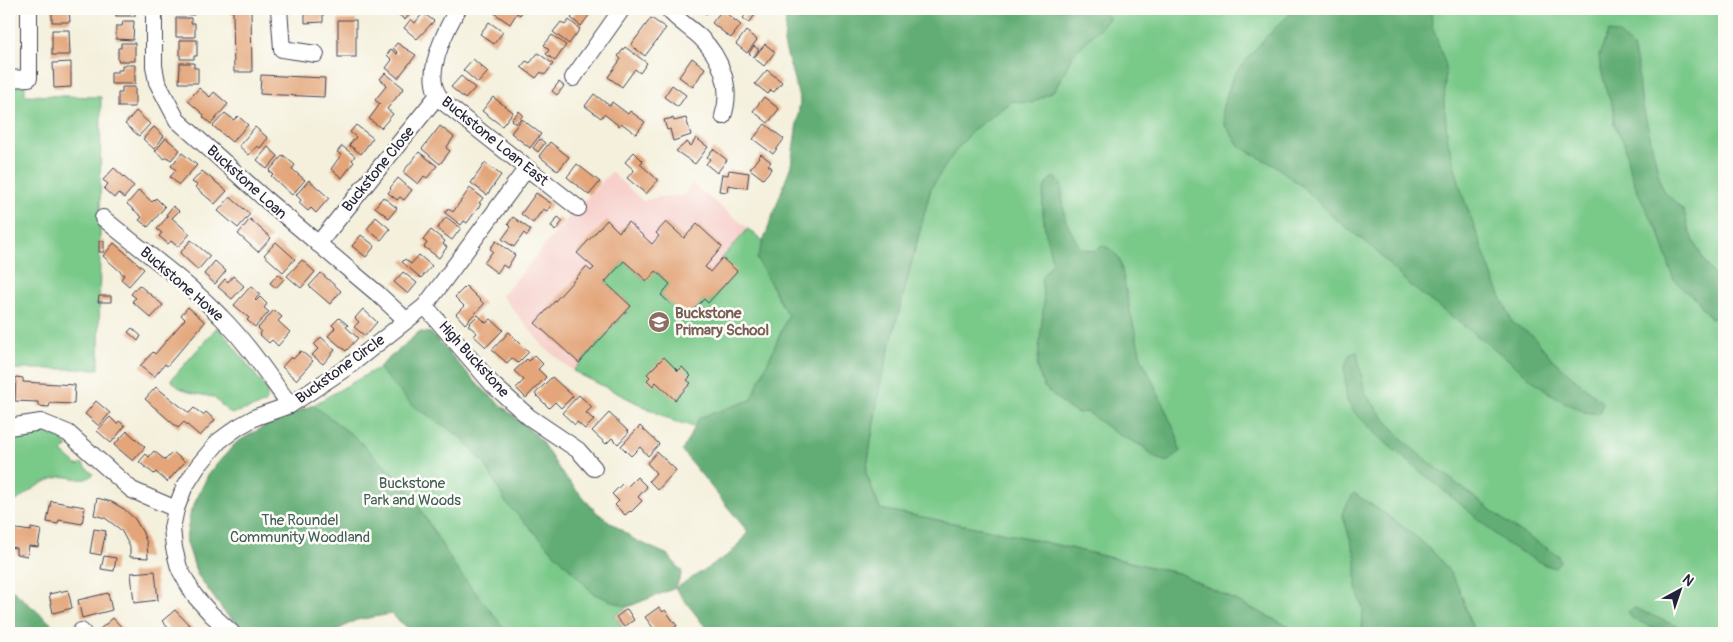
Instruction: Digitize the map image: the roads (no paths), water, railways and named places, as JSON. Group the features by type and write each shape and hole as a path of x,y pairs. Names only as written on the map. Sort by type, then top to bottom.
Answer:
{"street":[{"path":"9,79 29,78 29,9"},
{"name":"Buckstone Loan","path":"154,9 154,66 157,82 177,120 406,320"},
{"path":"279,9 282,49 316,54"},
{"name":"Buckstone Loan East","path":"456,9 434,66 434,84 438,95 443,102 578,208"},
{"path":"573,78 587,64 622,9"},
{"path":"668,9 675,18 701,38 714,52 725,76 727,103 723,116"},
{"name":"Buckstone Close","path":"318,244 438,95"},
{"name":"Buckstone Circle","path":"232,633 194,595 179,568 172,528 176,509 184,488 198,466 219,442 238,427 256,417 290,405 349,366 425,306 527,168"},
{"name":"Buckstone Howe","path":"103,218 197,294 222,317 290,405"},
{"name":"High Buckstone","path":"425,306 492,384 529,417 578,450 595,472"},
{"path":"9,427 41,422 68,433 132,490 176,509"}],"place":[{"name":"Buckstone Primary School","path":"659,322"}],"park label":[{"name":"Buckstone Park and Woods","path":"412,492"},
{"name":"The Roundel Community Woodland","path":"300,528"}]}
